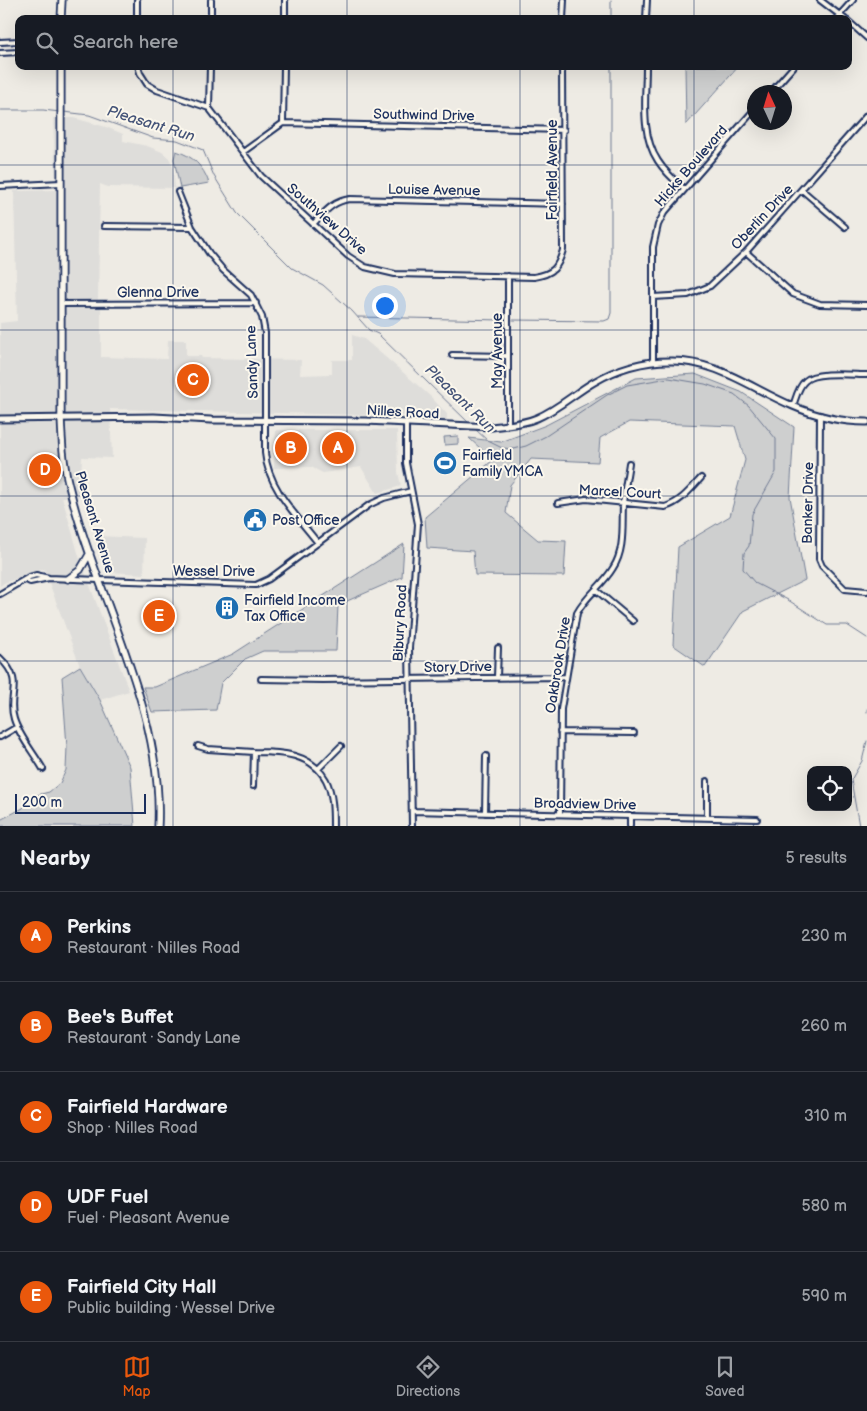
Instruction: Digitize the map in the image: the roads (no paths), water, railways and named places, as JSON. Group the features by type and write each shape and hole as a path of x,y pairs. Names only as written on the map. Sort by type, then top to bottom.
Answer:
{"main road":[{"path":"61,15 62,0"},
{"name":"Pleasant Avenue","path":"61,70 61,418 63,454 69,485 90,553 148,729 158,780 158,826"},
{"path":"68,579 80,570 90,553"}],"street":[{"path":"137,0 137,15"},
{"path":"211,0 211,15"},
{"path":"284,15 285,0"},
{"path":"563,15 564,0"},
{"path":"646,0 646,15"},
{"path":"820,0 840,14 853,0"},
{"path":"852,25 867,38"},
{"path":"0,42 15,41"},
{"path":"0,53 15,52"},
{"path":"139,70 147,84 157,90 209,108 210,70"},
{"path":"243,152 283,123 284,70"},
{"name":"Fairfield Avenue","path":"554,270 560,263 563,250 564,130 562,70"},
{"path":"646,70 646,127 650,145 661,166 684,190"},
{"path":"776,85 790,70"},
{"name":"Southview Drive","path":"209,108 261,176 348,256 365,267 395,274 508,276 545,276 554,270"},
{"name":"Oberlin Drive","path":"653,297 688,295 704,290 717,281 746,252 867,115"},
{"name":"Hicks Boulevard","path":"653,362 653,247 658,225 664,213 747,118"},
{"name":"Southwind Drive","path":"283,123 564,130"},
{"path":"0,186 61,184"},
{"path":"802,190 845,227"},
{"name":"Sandy Lane","path":"178,192 192,227 209,253 223,270 251,295 262,317 265,333 266,458 270,476 281,494 318,543"},
{"name":"Louise Avenue","path":"313,224 331,205 341,200 350,199 563,204"},
{"path":"104,226 192,227"},
{"path":"746,252 793,294 820,304 867,304"},
{"name":"May Avenue","path":"508,276 508,425"},
{"name":"Glenna Drive","path":"61,304 256,303"},
{"path":"452,355 507,356"},
{"name":"Nilles Road","path":"0,419 147,417 508,425 549,412 611,373 653,362 691,362 708,365 730,374 793,406 840,420 867,422"},
{"path":"793,406 801,386 810,377 821,375 867,375"},
{"name":"Banker Drive","path":"820,415 819,559 822,566 846,589 867,591"},
{"name":"Bibury Road","path":"406,422 405,458 418,524 409,648 412,826"},
{"name":"Oakbrook Drive","path":"560,814 560,709 577,613 581,605 613,569 620,552 623,503 629,463"},
{"name":"Marcel Court","path":"558,503 579,499 665,507 674,504 683,497 701,478"},
{"name":"Wessel Drive","path":"0,594 29,577 42,575 49,578 68,579 256,584 269,579 369,505 384,498 411,491"},
{"path":"596,590 632,621"},
{"path":"497,677 498,648"},
{"path":"0,658 9,668 14,679 12,710 17,727 43,769"},
{"name":"Story Drive","path":"261,679 409,680 565,677"},
{"path":"0,737 17,727"},
{"path":"560,732 634,733"},
{"path":"198,746 208,749 278,752 293,755 304,760 318,769 326,780 333,808 333,826"},
{"path":"318,769 341,746"},
{"path":"253,786 254,752"},
{"path":"485,813 486,756"},
{"path":"707,781 707,818"},
{"name":"Broadview Drive","path":"412,811 757,819"},
{"path":"630,816 630,826"}],"waterway":[{"path":"611,0 611,15"},
{"path":"513,320 604,321 609,319 611,313 611,70"},
{"name":"Pleasant Run","path":"0,110 60,112"},
{"name":"Pleasant Run","path":"64,112 89,115 153,138 177,140 203,150 214,176 237,213 292,268 323,285 352,311 369,330 378,334 471,425"},
{"path":"358,317 502,320"},
{"name":"Pleasant Run","path":"475,429 488,441 502,448 514,449 526,446 546,436 607,395 627,385 669,378 705,384 734,394 749,406 776,439 776,472 752,514 749,546 744,553 743,569 755,583 788,600 827,625 847,625 867,638"},
{"name":"Pleasant Run","path":"859,826 851,780 862,761 867,741"}],"place":[{"name":"Fairfield Hardware","path":"193,380"},
{"name":"Bee's Buffet","path":"291,448"},
{"name":"Perkins","path":"338,448"},
{"name":"Fairfield Family YMCA","path":"445,463"},
{"name":"UDF Fuel","path":"45,470"},
{"name":"Post Office","path":"255,520"},
{"name":"Fairfield Income Tax Office","path":"227,608"},
{"name":"Fairfield City Hall","path":"159,616"}]}
